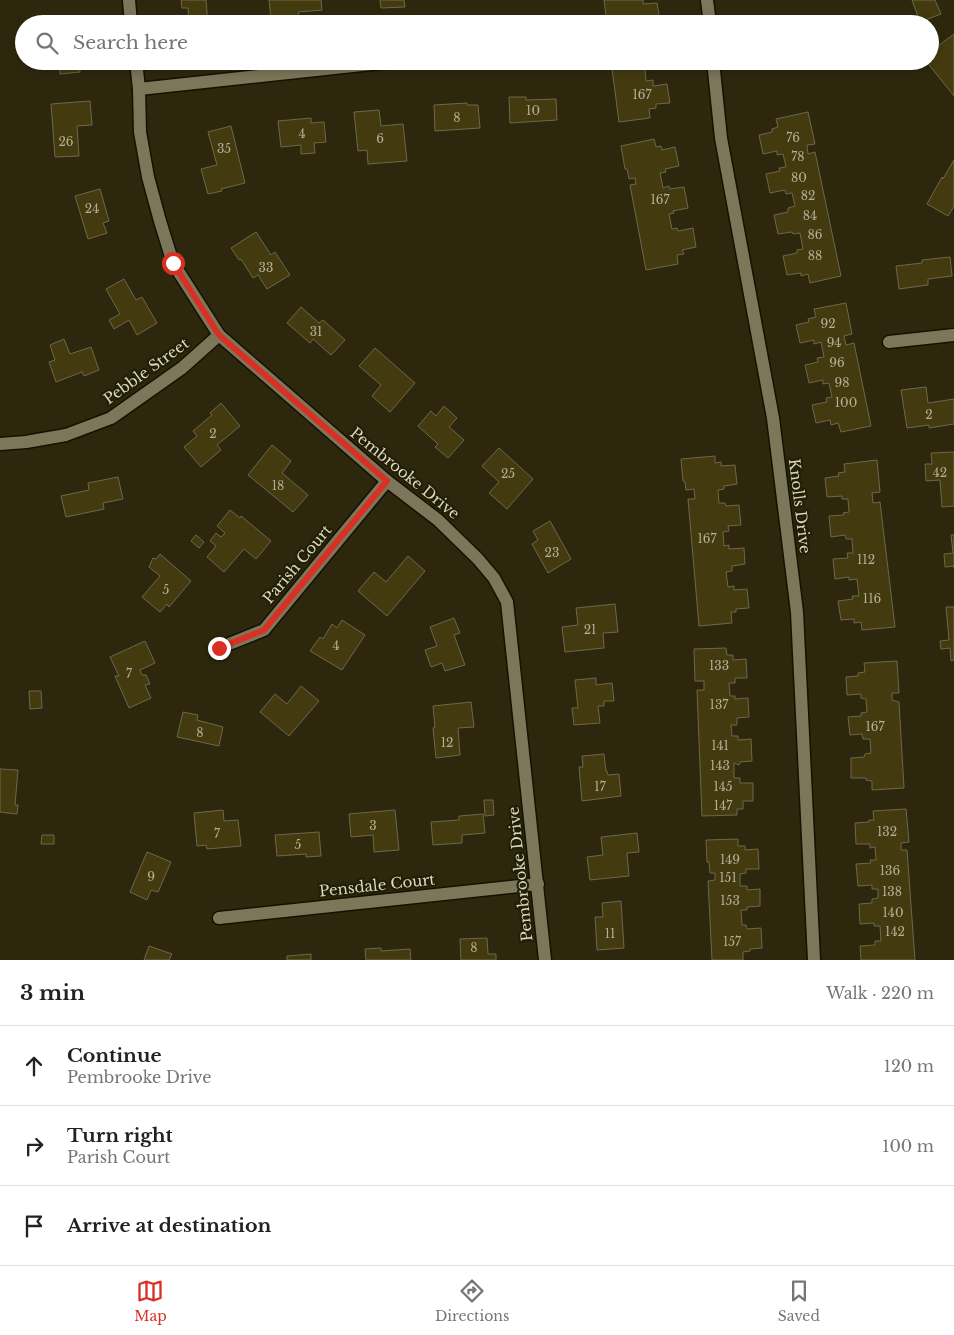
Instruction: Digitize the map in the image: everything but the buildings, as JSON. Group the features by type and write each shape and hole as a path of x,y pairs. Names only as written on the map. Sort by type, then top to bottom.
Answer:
{"street":[{"path":"128,0 130,15"},
{"path":"707,0 709,15"},
{"name":"Pembrooke Drive","path":"137,70 140,132 148,177 173,263 219,335 387,481 438,520 478,559 494,578 507,602 545,960"},
{"path":"139,89 315,70"},
{"name":"Knolls Drive","path":"715,70 721,138 773,418 797,612 814,960"},
{"name":"Pebble Street","path":"0,444 26,442 66,435 111,418 182,368 219,335"},
{"path":"889,342 954,335"},
{"name":"Parish Court","path":"219,648 264,630 387,481"},
{"name":"Pensdale Court","path":"219,918 538,884"}],"route":[{"path":"173,263 219,335 387,481 264,630 219,648"}]}
